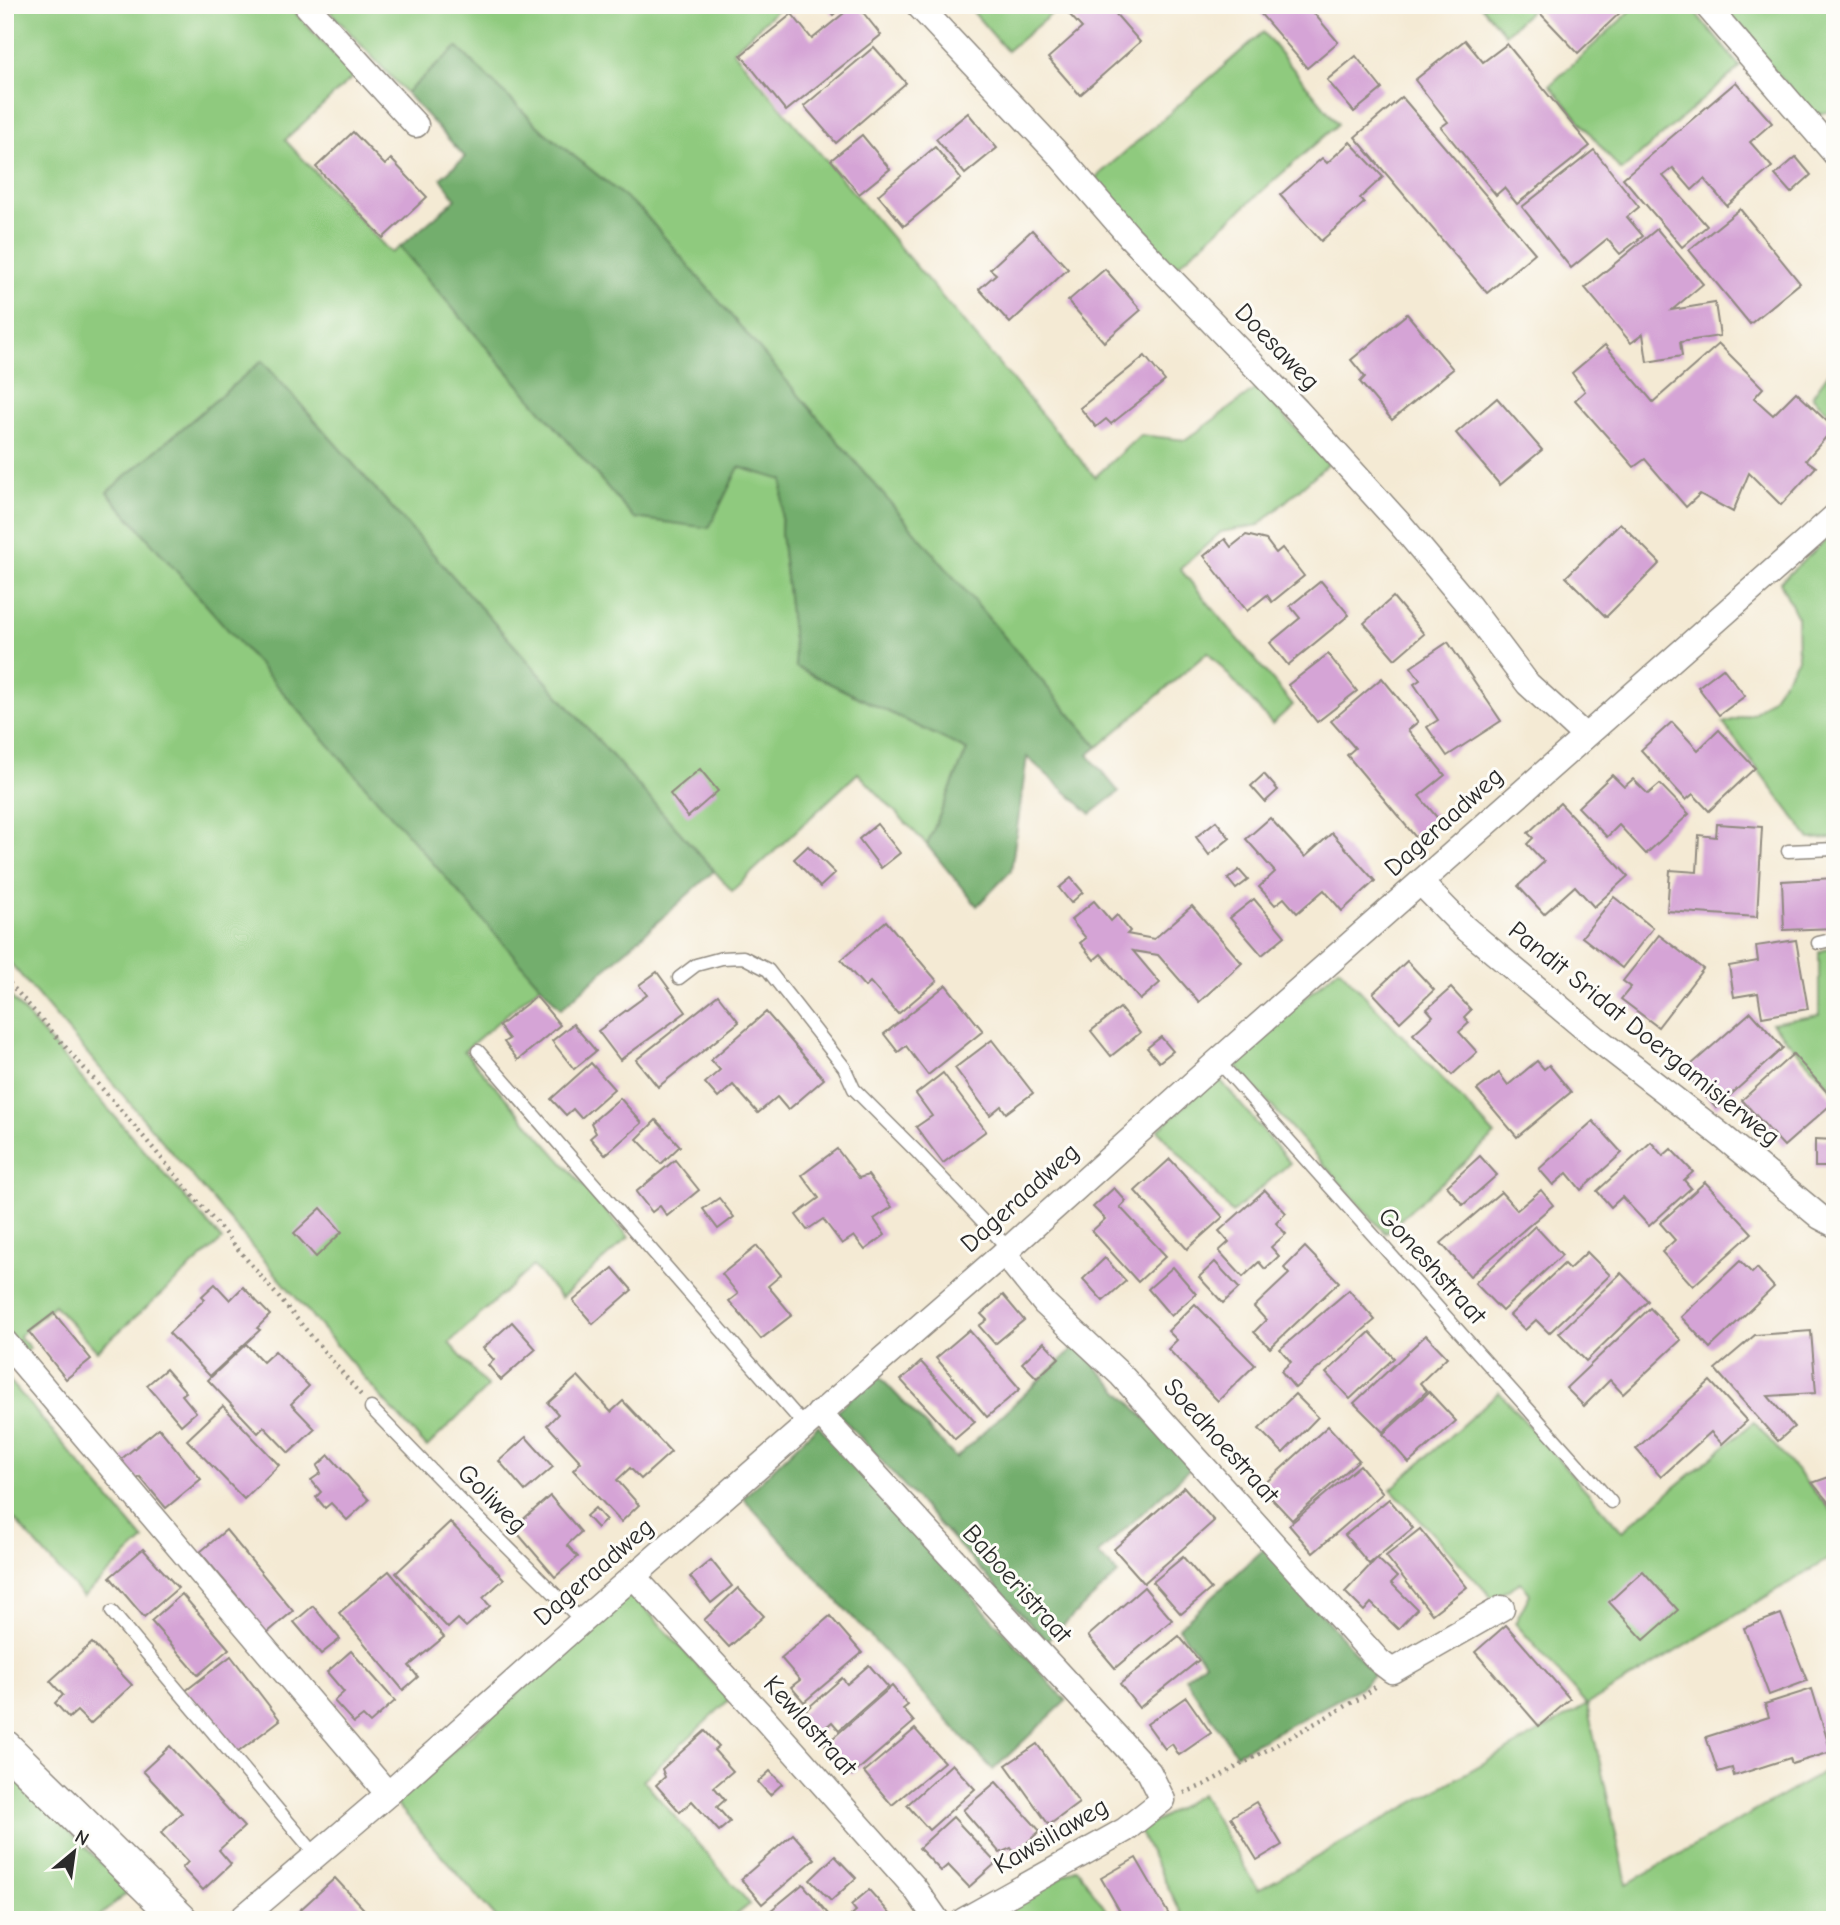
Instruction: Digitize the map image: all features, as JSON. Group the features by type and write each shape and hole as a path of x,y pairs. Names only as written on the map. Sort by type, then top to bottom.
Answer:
{"street":[{"path":"306,5 416,125"},
{"name":"Doesaweg","path":"918,5 1058,154 1129,236 1306,419 1471,607 1528,684 1585,736"},
{"path":"1706,5 1835,155"},
{"name":"Dageraadweg","path":"240,1920 388,1794 1006,1251 1218,1060 1835,516"},
{"name":"Pandit Sridat Doergamisierweg","path":"1421,883 1464,927 1596,1038 1721,1135 1820,1217 1835,1225"},
{"name":"Soedhoestraat","path":"1006,1251 1045,1304 1121,1375 1379,1661 1392,1671"},
{"path":"5,1342 388,1794"},
{"name":"Baboeristraat","path":"812,1420 1149,1772 1163,1800"},
{"name":"Kewlastraat","path":"634,1577 914,1887 937,1920"},
{"path":"1392,1671 1502,1608"},
{"path":"5,1746 181,1920"},
{"name":"Kawsiliaweg","path":"964,1920 1125,1830 1163,1800"}],"lane":[{"path":"1788,851 1835,849"},
{"path":"1818,943 1835,939"},
{"path":"679,978 696,965 722,958 743,957 768,970 844,1067 854,1090 918,1153 1006,1251"},
{"path":"478,1051 812,1420"},
{"name":"Goneshstraat","path":"1218,1060 1611,1502"},
{"name":"Goliweg","path":"371,1408 582,1621"},
{"path":"112,1612 316,1855"}],"path":[{"path":"5,978 242,1252 371,1408"},
{"path":"1163,1800 1204,1786 1364,1696 1392,1671"}],"green space":[{"path":"5,5 288,5 354,76 285,140 391,253 400,247 634,518 739,467 783,480 781,533 796,667 967,750 927,845 858,773 732,891 262,361 107,492 541,985 464,1051 629,1237 561,1298 533,1266 449,1343 488,1387 427,1447 386,1403 5,957"},
{"path":"324,5 782,5 733,51 1095,477 1140,435 1186,440 1258,387 1328,464 1259,525 1221,532 1180,569 1293,705 1272,724 1208,652 1098,747 642,211 543,131 457,47 406,93"},
{"path":"967,5 1062,5 1007,51"},
{"path":"1480,5 1537,5 1505,34"},
{"path":"1637,5 1689,5 1740,67 1621,171 1550,85"},
{"path":"1747,5 1835,5 1835,110 1815,115 1726,18"},
{"path":"1263,32 1338,124 1175,268 1095,178"},
{"path":"457,47 543,131 642,211 1098,747 1088,755 1119,792 1091,814 1027,757 1011,871 977,906 927,845 967,750 796,667 781,533 783,480 739,467 709,528 634,518 400,247 456,199 441,178 465,157 406,93"},
{"path":"262,361 714,871 561,1009 107,492"},
{"path":"1835,364 1835,419 1812,396"},
{"path":"1835,532 1835,838 1810,839 1723,723 1754,713 1772,698 1798,659 1797,616 1780,582"},
{"path":"1835,946 1835,1092 1771,1023 1819,1015 1819,952"},
{"path":"1339,968 1495,1135 1385,1233 1232,1062"},
{"path":"5,990 222,1240 97,1351 54,1305 19,1336 30,1348 5,1370"},
{"path":"1217,1076 1290,1163 1232,1213 1158,1130"},
{"path":"1076,1346 1192,1467 1098,1554 1118,1574 1046,1641 836,1411 878,1375 956,1458"},
{"path":"5,1375 144,1540 83,1597 5,1509"},
{"path":"1499,1392 1622,1531 1754,1422 1835,1515 1835,1555 1587,1705 1515,1623 1530,1594 1521,1582 1493,1599 1391,1489"},
{"path":"818,1425 1066,1701 993,1770 743,1498"},
{"path":"1264,1549 1374,1674 1361,1687 1236,1754 1185,1678 1205,1662 1178,1628"},
{"path":"631,1593 729,1700 643,1780 750,1904 730,1920 498,1920 395,1802"},
{"path":"1587,1705 1627,1884 1835,1766 1835,1920 1185,1920 1139,1831 1201,1794 1258,1890"},
{"path":"5,1766 129,1891 95,1920 5,1920"},
{"path":"1077,1868 1113,1920 987,1920"}],"building":[{"path":"825,5 844,5 833,15"},
{"path":"857,5 881,35 786,111 741,55 792,14 812,39"},
{"path":"1078,5 1108,5 1140,42 1080,95 1048,58 1082,28 1069,14"},
{"path":"1253,5 1307,5 1338,42 1307,68"},
{"path":"1547,5 1628,5 1578,53 1539,12"},
{"path":"1465,40 1483,62 1507,44 1590,146 1517,204 1504,188 1496,195 1441,127 1448,122 1415,80"},
{"path":"874,47 906,83 836,143 804,106"},
{"path":"1356,56 1382,89 1354,112 1327,80"},
{"path":"1736,82 1772,123 1750,142 1772,167 1727,206 1704,179 1692,190 1673,168 1663,176 1707,226 1682,247 1623,178"},
{"path":"1402,97 1535,253 1487,293 1355,137"},
{"path":"968,113 997,148 965,174 936,139"},
{"path":"353,132 385,165 391,159 427,197 383,238 316,167"},
{"path":"862,135 890,169 859,194 831,160"},
{"path":"1350,142 1383,177 1360,198 1364,203 1321,241 1280,195 1322,158 1327,163"},
{"path":"935,147 961,179 904,226 878,195"},
{"path":"1594,150 1639,207 1627,217 1643,236 1620,254 1607,239 1571,268 1522,207"},
{"path":"1796,157 1811,175 1791,193 1775,175"},
{"path":"1740,209 1800,283 1750,324 1689,250"},
{"path":"1657,229 1703,284 1672,310 1715,303 1720,336 1680,342 1682,356 1647,362 1643,334 1631,343 1585,288"},
{"path":"1032,230 1068,269 1010,323 979,289 996,274 990,269"},
{"path":"1105,269 1141,310 1104,342 1068,301"},
{"path":"1407,314 1453,369 1392,420 1360,382 1365,377 1351,360"},
{"path":"1719,344 1763,388 1754,398 1773,415 1796,392 1834,428 1806,460 1816,467 1781,505 1749,473 1733,512 1700,494 1686,507 1645,459 1634,467 1575,400 1585,391 1572,373 1605,345 1653,402"},
{"path":"1145,356 1165,381 1111,424 1106,419 1096,427 1080,408"},
{"path":"1497,398 1542,450 1500,485 1456,433"},
{"path":"1620,523 1660,563 1606,617 1566,577"},
{"path":"1246,535 1266,540 1276,553 1282,548 1304,576 1272,602 1267,595 1247,611 1204,556 1225,539 1231,547"},
{"path":"1321,581 1349,615 1288,665 1270,643 1300,618 1290,606"},
{"path":"1393,597 1424,634 1395,659 1364,623"},
{"path":"1448,642 1501,721 1447,756 1427,727 1438,720 1414,684 1420,680 1411,667"},
{"path":"1328,654 1357,691 1317,722 1288,685"},
{"path":"1723,668 1745,696 1719,715 1698,687"},
{"path":"1382,678 1418,722 1408,730 1445,775 1419,796 1440,821 1418,840 1347,755 1355,748 1331,721"},
{"path":"1672,722 1698,750 1719,730 1755,768 1709,811 1693,794 1686,800 1641,750"},
{"path":"700,769 718,791 688,817 670,794"},
{"path":"1264,774 1278,790 1265,802 1251,786"},
{"path":"1612,775 1624,787 1633,779 1648,794 1660,784 1689,814 1646,854 1619,825 1607,837 1578,807"},
{"path":"1560,803 1628,876 1594,907 1575,886 1544,914 1518,886 1544,862 1527,844 1533,838 1528,833"},
{"path":"1270,818 1305,857 1332,833 1375,881 1342,911 1324,890 1297,913 1284,898 1275,905 1259,887 1275,872 1246,839"},
{"path":"1216,821 1230,838 1209,855 1196,837"},
{"path":"877,824 900,853 881,868 859,839"},
{"path":"1717,824 1762,827 1757,917 1667,911 1670,870 1697,872 1699,835 1716,837"},
{"path":"808,846 835,873 820,887 794,859"},
{"path":"1239,870 1248,880 1236,889 1228,879"},
{"path":"1071,878 1083,892 1071,903 1059,888"},
{"path":"1835,878 1835,928 1784,930 1782,881"},
{"path":"1614,897 1653,928 1622,968 1582,937"},
{"path":"1254,899 1285,936 1262,955 1230,918"},
{"path":"1094,901 1111,921 1117,915 1130,931 1127,934 1154,939 1192,906 1242,963 1199,1002 1158,955 1133,951 1160,983 1140,1000 1101,954 1094,960 1080,943 1086,938 1071,920"},
{"path":"886,921 937,981 898,1014 870,982 865,987 841,960"},
{"path":"1659,935 1703,969 1658,1027 1621,999 1631,987 1623,981"},
{"path":"1796,940 1808,1009 1762,1017 1758,993 1734,997 1729,966 1758,961 1756,946"},
{"path":"1407,961 1434,990 1400,1022 1373,993"},
{"path":"657,972 686,1012 620,1060 598,1031 647,995 639,985"},
{"path":"946,985 983,1031 928,1075 906,1046 898,1052 884,1034"},
{"path":"1451,988 1471,1010 1464,1017 1469,1023 1459,1032 1477,1052 1452,1075 1413,1034 1433,1016 1427,1009"},
{"path":"718,995 739,1022 658,1087 636,1060"},
{"path":"536,996 560,1025 518,1060 504,1042 509,1039 499,1026"},
{"path":"1120,1008 1140,1033 1111,1056 1091,1031"},
{"path":"766,1012 824,1079 788,1110 777,1097 758,1113 733,1085 718,1098 705,1083 720,1070 711,1060"},
{"path":"1751,1012 1783,1048 1716,1108 1684,1071"},
{"path":"573,1024 596,1051 574,1069 552,1041"},
{"path":"1161,1037 1173,1051 1159,1062 1147,1048"},
{"path":"992,1040 1033,1093 1006,1113 1001,1106 990,1115 955,1068"},
{"path":"1793,1054 1835,1101 1784,1146 1742,1100"},
{"path":"1537,1061 1544,1069 1549,1065 1571,1092 1517,1137 1477,1090 1499,1073 1508,1085"},
{"path":"591,1063 614,1089 581,1118 573,1109 566,1115 551,1099"},
{"path":"943,1073 986,1131 943,1163 916,1127 932,1116 916,1094"},
{"path":"620,1098 642,1123 605,1155 590,1138 596,1133 591,1123"},
{"path":"656,1120 680,1146 661,1164 637,1139"},
{"path":"1593,1121 1622,1153 1581,1190 1567,1173 1553,1185 1539,1169"},
{"path":"1815,1139 1835,1140 1835,1167 1815,1167"},
{"path":"1651,1142 1663,1156 1671,1149 1693,1172 1684,1180 1691,1188 1649,1226 1622,1197 1611,1207 1597,1191"},
{"path":"837,1149 859,1178 868,1175 892,1207 874,1219 885,1235 865,1250 854,1236 842,1244 823,1219 807,1230 796,1215 819,1198 802,1175"},
{"path":"1480,1156 1497,1175 1463,1205 1447,1186"},
{"path":"1170,1159 1223,1217 1187,1249 1135,1191"},
{"path":"675,1160 699,1190 667,1216 660,1206 652,1212 636,1192"},
{"path":"1705,1182 1752,1233 1693,1286 1662,1252 1675,1240 1660,1223"},
{"path":"1114,1188 1126,1201 1120,1207 1166,1256 1138,1282 1092,1231 1105,1219 1093,1207"},
{"path":"1265,1190 1286,1213 1276,1223 1286,1234 1271,1247 1279,1256 1265,1269 1259,1262 1243,1277 1219,1251 1229,1242 1219,1231"},
{"path":"1541,1190 1553,1205 1470,1276 1441,1243 1501,1192 1517,1210"},
{"path":"719,1198 734,1217 718,1229 703,1209"},
{"path":"321,1208 342,1232 316,1257 294,1233"},
{"path":"1535,1226 1562,1255 1502,1311 1475,1283"},
{"path":"757,1246 781,1275 768,1286 792,1315 761,1339 729,1301 738,1294 722,1274"},
{"path":"1305,1247 1339,1282 1270,1348 1254,1332 1266,1320 1254,1307 1289,1274 1284,1268"},
{"path":"1587,1252 1610,1275 1549,1333 1536,1320 1525,1330 1510,1315 1564,1264 1569,1269"},
{"path":"1105,1258 1126,1281 1103,1301 1083,1279"},
{"path":"1740,1261 1752,1273 1757,1268 1774,1287 1710,1348 1681,1317"},
{"path":"1215,1262 1239,1288 1223,1303 1199,1277"},
{"path":"1173,1267 1196,1294 1171,1316 1148,1289"},
{"path":"613,1268 632,1290 593,1324 573,1301"},
{"path":"1621,1273 1648,1301 1586,1361 1559,1333"},
{"path":"215,1284 230,1300 243,1287 270,1315 257,1328 260,1330 210,1376 169,1333 205,1299 202,1296"},
{"path":"1349,1290 1375,1320 1295,1388 1281,1371 1291,1362 1280,1349"},
{"path":"1003,1295 1024,1320 995,1344 979,1326 987,1320 981,1314"},
{"path":"1195,1304 1255,1365 1218,1401 1168,1349 1177,1340 1168,1331"},
{"path":"1650,1308 1681,1340 1623,1394 1610,1380 1584,1406 1566,1388"},
{"path":"54,1313 91,1359 66,1379 29,1332"},
{"path":"512,1322 536,1349 501,1380 488,1365 494,1360 483,1348"},
{"path":"969,1330 1020,1389 987,1417 936,1358"},
{"path":"1811,1331 1816,1393 1768,1396 1794,1427 1778,1441 1715,1369 1755,1335"},
{"path":"1370,1332 1394,1358 1350,1399 1326,1373"},
{"path":"1426,1335 1447,1357 1420,1383 1427,1391 1383,1432 1354,1403"},
{"path":"1044,1342 1059,1358 1037,1378 1022,1363"},
{"path":"246,1344 263,1362 275,1351 309,1386 291,1404 315,1429 289,1453 264,1427 258,1433 208,1380"},
{"path":"921,1362 975,1422 955,1439 901,1380"},
{"path":"166,1369 186,1392 182,1395 196,1412 181,1425 147,1385"},
{"path":"578,1376 611,1412 623,1401 671,1452 641,1479 630,1468 617,1480 639,1505 621,1522 573,1470 581,1462 547,1425 558,1414 548,1403"},
{"path":"1710,1381 1747,1421 1722,1444 1711,1432 1661,1477 1636,1449"},
{"path":"1429,1392 1456,1421 1409,1463 1383,1434"},
{"path":"1295,1394 1318,1417 1283,1453 1259,1429"},
{"path":"223,1406 279,1465 244,1499 187,1440"},
{"path":"1328,1426 1359,1460 1292,1520 1261,1487"},
{"path":"159,1428 201,1479 166,1508 140,1477 135,1481 119,1461"},
{"path":"526,1437 553,1467 525,1491 499,1461"},
{"path":"329,1455 369,1500 347,1520 331,1503 325,1508 316,1497 321,1492 311,1480 321,1473 317,1466"},
{"path":"1360,1465 1383,1493 1313,1553 1289,1525"},
{"path":"1835,1475 1835,1510 1812,1483"},
{"path":"1184,1487 1214,1521 1144,1583 1114,1549"},
{"path":"550,1496 581,1532 567,1545 578,1557 555,1577 513,1528"},
{"path":"1389,1499 1413,1528 1369,1564 1345,1535"},
{"path":"595,1508 606,1520 597,1528 586,1516"},
{"path":"450,1522 504,1579 483,1598 490,1606 466,1627 458,1619 448,1628 396,1573"},
{"path":"1420,1529 1467,1587 1432,1614 1386,1556"},
{"path":"226,1530 293,1611 261,1638 238,1610 244,1604 200,1552"},
{"path":"143,1549 178,1588 144,1617 110,1577"},
{"path":"1183,1557 1211,1589 1181,1614 1153,1582"},
{"path":"1377,1558 1397,1577 1391,1583 1417,1609 1398,1629 1371,1603 1364,1611 1345,1592"},
{"path":"711,1560 732,1586 711,1603 690,1577"},
{"path":"389,1571 444,1637 409,1666 418,1677 403,1690 339,1613"},
{"path":"1643,1571 1678,1610 1644,1640 1609,1602"},
{"path":"1144,1587 1172,1620 1115,1668 1088,1636"},
{"path":"738,1588 764,1616 729,1647 704,1620"},
{"path":"182,1594 229,1649 198,1675 151,1621"},
{"path":"313,1606 340,1639 321,1654 294,1622"},
{"path":"1781,1614 1807,1681 1769,1695 1744,1628"},
{"path":"830,1616 862,1653 804,1702 791,1687 800,1680 781,1658"},
{"path":"1506,1625 1570,1699 1539,1726 1475,1652"},
{"path":"1179,1636 1199,1660 1139,1708 1120,1684"},
{"path":"92,1643 132,1685 90,1724 77,1711 69,1718 55,1703 63,1695 50,1681"},
{"path":"351,1651 395,1701 370,1723 363,1716 354,1723 334,1701 344,1692 327,1672"},
{"path":"231,1656 280,1720 233,1756 184,1692"},
{"path":"869,1665 888,1687 839,1730 832,1722 817,1735 800,1715 842,1678 847,1684"},
{"path":"892,1686 908,1705 903,1709 914,1722 852,1775 825,1745"},
{"path":"1812,1689 1831,1752 1792,1764 1790,1758 1734,1776 1732,1768 1718,1772 1706,1737 1769,1717 1765,1704"},
{"path":"1186,1697 1211,1733 1179,1755 1172,1744 1165,1749 1147,1724"},
{"path":"915,1729 944,1762 892,1805 864,1772"},
{"path":"705,1731 719,1746 714,1750 733,1771 714,1787 725,1800 717,1807 730,1822 719,1831 692,1801 680,1812 656,1785 665,1777 662,1769"},
{"path":"1037,1744 1079,1803 1049,1825 1006,1765"},
{"path":"170,1746 244,1827 219,1850 231,1864 203,1890 182,1868 188,1862 161,1833 182,1813 143,1771"},
{"path":"952,1764 975,1789 929,1830 907,1805"},
{"path":"770,1771 782,1784 770,1795 758,1782"},
{"path":"996,1782 1040,1831 1015,1853 1011,1848 1000,1853 963,1810"},
{"path":"1256,1802 1282,1845 1257,1860 1231,1817"},
{"path":"953,1817 996,1863 969,1887 948,1865 941,1871 919,1848"},
{"path":"793,1834 815,1859 762,1904 741,1879"},
{"path":"835,1856 856,1878 831,1901 810,1880"},
{"path":"1136,1858 1172,1920 1138,1920 1136,1917 1125,1920 1101,1878"},
{"path":"335,1878 374,1920 289,1920"},
{"path":"803,1884 833,1920 759,1920"},
{"path":"869,1890 893,1917 889,1920 846,1920 856,1911 851,1905"}]}
